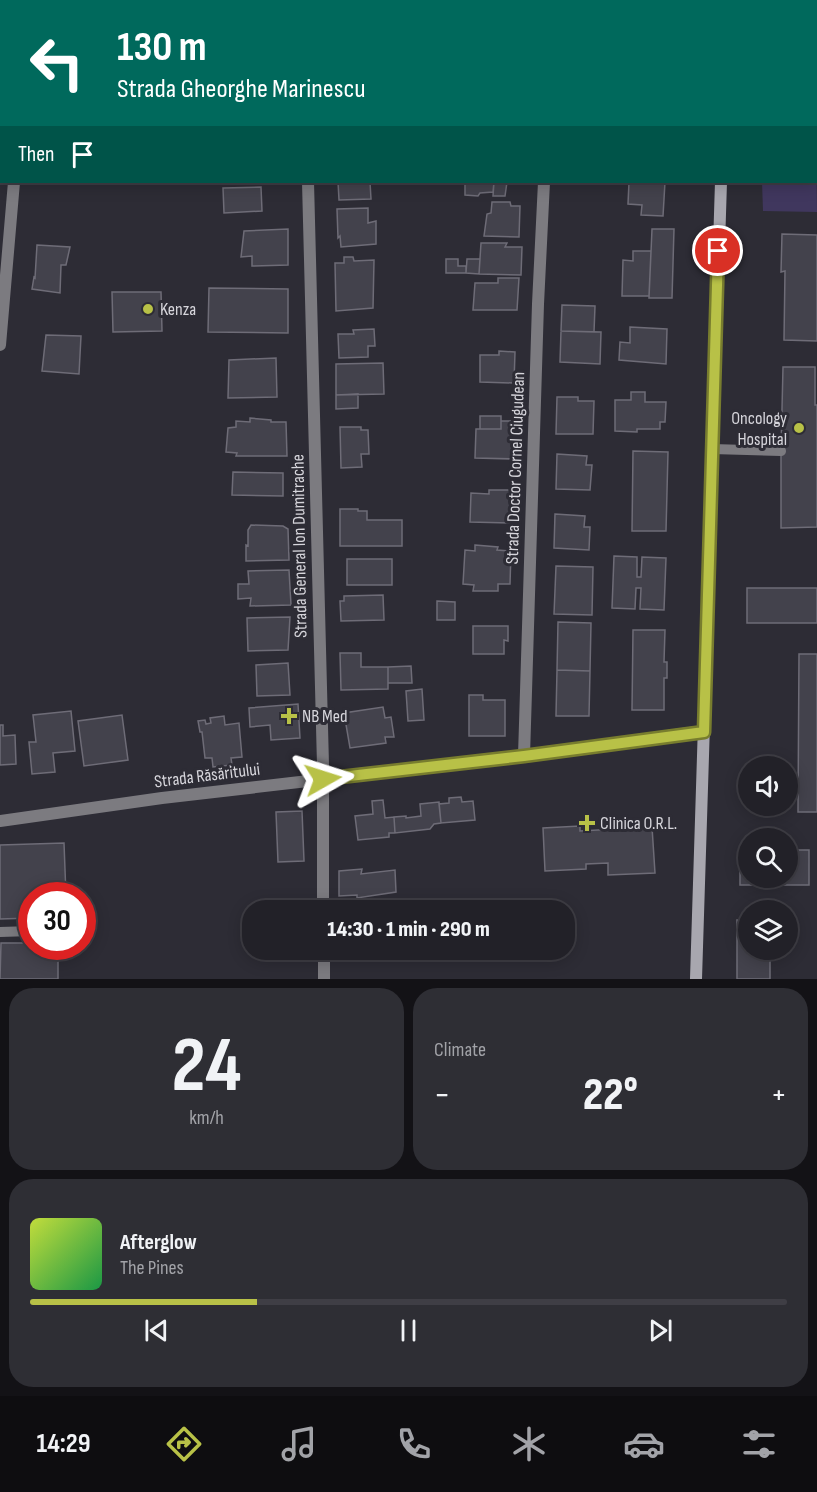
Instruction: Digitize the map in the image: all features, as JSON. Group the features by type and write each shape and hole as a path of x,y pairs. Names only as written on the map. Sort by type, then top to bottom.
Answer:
{"main road":[{"path":"696,979 721,183"}],"street":[{"path":"0,345 14,183"},
{"name":"Strada General Ion Dumitrache","path":"308,183 323,779 323,900"},
{"name":"Strada Doctor Cornel Ciugudean","path":"524,756 537,316 544,183"},
{"name":"Strada Răsăritului","path":"0,821 162,798 524,756 704,732"},
{"path":"324,960 324,979"}],"lane":[{"path":"712,449 781,451"},
{"path":"0,932 18,931"}],"shaded area":[{"path":"762,183 817,183 817,212 763,211"}],"building":[{"path":"338,183 370,183 371,199 339,200"},
{"path":"465,183 494,183 493,192 480,193 478,196 465,195"},
{"path":"494,183 507,183 505,196 493,196"},
{"path":"629,183 665,183 663,216 641,215 642,205 628,204"},
{"path":"261,187 262,211 224,213 223,188"},
{"path":"492,202 510,202 511,206 520,206 519,237 484,236 487,214 491,213"},
{"path":"368,208 368,223 376,221 376,244 341,247 340,236 338,238 337,209"},
{"path":"288,229 288,265 252,266 252,256 241,257 244,231"},
{"path":"652,229 674,229 672,298 649,298"},
{"path":"782,234 817,235 817,341 784,340 785,271 781,272"},
{"path":"481,243 507,243 505,247 522,247 521,275 479,274"},
{"path":"37,245 70,247 66,265 61,265 60,293 32,289"},
{"path":"633,251 651,251 649,296 622,296 623,260 633,261"},
{"path":"344,257 353,257 354,261 374,260 373,308 336,311 335,263 344,263"},
{"path":"446,259 458,259 458,266 466,266 466,273 446,273"},
{"path":"467,259 480,259 479,274 466,273"},
{"path":"498,278 519,278 517,310 473,310 475,283 498,283"},
{"path":"209,288 288,289 288,333 208,332"},
{"path":"112,292 161,292 162,331 113,332"},
{"path":"562,305 595,306 594,332 561,331"},
{"path":"630,327 667,329 666,364 619,360 620,342 630,343"},
{"path":"374,329 375,346 368,346 368,357 339,358 338,334 354,334 353,330"},
{"path":"561,331 601,332 600,364 560,362"},
{"path":"46,335 81,336 79,374 42,371"},
{"path":"499,351 515,352 514,383 480,382 480,355 499,355"},
{"path":"276,358 277,397 228,398 229,360"},
{"path":"383,363 384,394 336,395 336,364"},
{"name":"Oncology Hospital","path":"783,367 815,367 817,527 781,528"},
{"path":"631,392 645,392 645,402 666,402 665,422 660,422 660,429 637,429 637,432 615,431 615,400 631,400"},
{"path":"358,394 358,408 336,409 336,395"},
{"path":"557,397 578,397 578,401 594,401 593,434 556,434"},
{"path":"480,416 501,416 501,429 480,429"},
{"path":"250,418 286,422 287,456 236,456 237,453 226,452 228,428 236,427 236,421 250,422"},
{"path":"501,421 516,421 515,459 475,458 476,429 501,429"},
{"path":"340,427 361,427 361,430 368,430 369,454 361,454 362,467 341,468"},
{"path":"633,451 668,452 666,531 632,531"},
{"path":"557,454 587,456 586,465 592,465 590,490 556,489"},
{"path":"233,472 283,473 283,496 232,495"},
{"path":"489,490 511,490 510,523 470,522 471,493 489,494"},
{"path":"340,509 367,511 367,520 402,520 402,546 340,546"},
{"path":"555,514 585,516 584,527 590,527 589,550 554,548"},
{"path":"251,525 283,526 288,529 289,560 246,561 248,530"},
{"path":"475,545 498,547 497,550 511,551 510,584 498,584 498,591 473,591 474,585 463,584 465,550 475,551"},
{"path":"614,556 637,557 637,577 641,577 642,557 666,558 664,610 640,609 641,588 636,588 635,609 612,608"},
{"path":"347,559 392,559 392,585 347,585"},
{"path":"556,566 593,567 592,615 554,614"},
{"path":"289,570 291,605 250,606 251,598 238,599 238,584 249,584 248,571"},
{"path":"747,588 817,588 817,623 747,623"},
{"path":"383,595 384,620 341,621 340,601 344,601 344,596"},
{"path":"437,601 455,602 455,620 437,620"},
{"path":"290,617 288,650 248,651 247,618"},
{"path":"558,622 591,623 590,671 557,670"},
{"path":"473,626 508,626 508,641 504,640 504,654 473,654"},
{"path":"633,630 665,630 664,662 667,662 667,678 664,678 664,710 632,710"},
{"path":"340,653 361,653 361,667 388,667 388,689 341,690"},
{"path":"799,654 817,654 817,812 798,812"},
{"path":"288,663 290,695 257,696 256,665"},
{"path":"411,666 412,683 388,683 388,667"},
{"path":"557,670 590,671 589,716 556,716"},
{"path":"422,689 424,720 408,721 406,691"},
{"path":"469,695 483,695 483,700 505,700 505,736 469,736"},
{"path":"298,704 300,738 271,740 270,725 250,727 249,708"},
{"path":"383,707 385,718 391,717 394,737 385,737 386,743 350,748 344,713"},
{"path":"71,711 75,751 53,753 55,772 32,774 29,742 36,742 33,715"},
{"path":"122,715 128,760 84,766 78,721"},
{"path":"224,716 225,725 239,723 242,757 231,758 232,765 213,767 212,758 205,758 202,732 200,732 198,721 205,720 206,724 211,723 210,718"},
{"path":"0,725 3,725 3,736 15,735 16,764 0,765"},
{"path":"461,797 462,802 473,801 475,820 441,823 439,804 449,803 449,798"},
{"path":"383,800 385,818 394,817 395,833 389,833 389,837 358,840 355,816 373,814 372,801"},
{"path":"439,802 441,823 434,824 430,829 395,833 394,817 421,816 420,804"},
{"path":"302,811 304,861 278,862 276,812"},
{"path":"580,826 580,831 652,827 655,873 608,875 608,863 586,864 586,869 545,871 543,828"},
{"path":"64,843 65,882 18,882 18,918 0,919 0,845"},
{"path":"798,850 809,850 809,885 798,885"},
{"path":"362,869 361,874 395,870 396,892 357,898 357,895 339,896 339,871"},
{"path":"737,920 738,960 770,960 770,979 737,979"},
{"path":"1,943 18,943 18,960 58,960 58,979 0,979"}],"place":[{"name":"Kenza","path":"148,309"},
{"name":"Oncology Hospital","path":"799,428"},
{"name":"NB Med","path":"289,716"},
{"name":"Clinica O.R.L.","path":"587,823"}],"route":[{"path":"323,779 704,732 718,251"}]}
